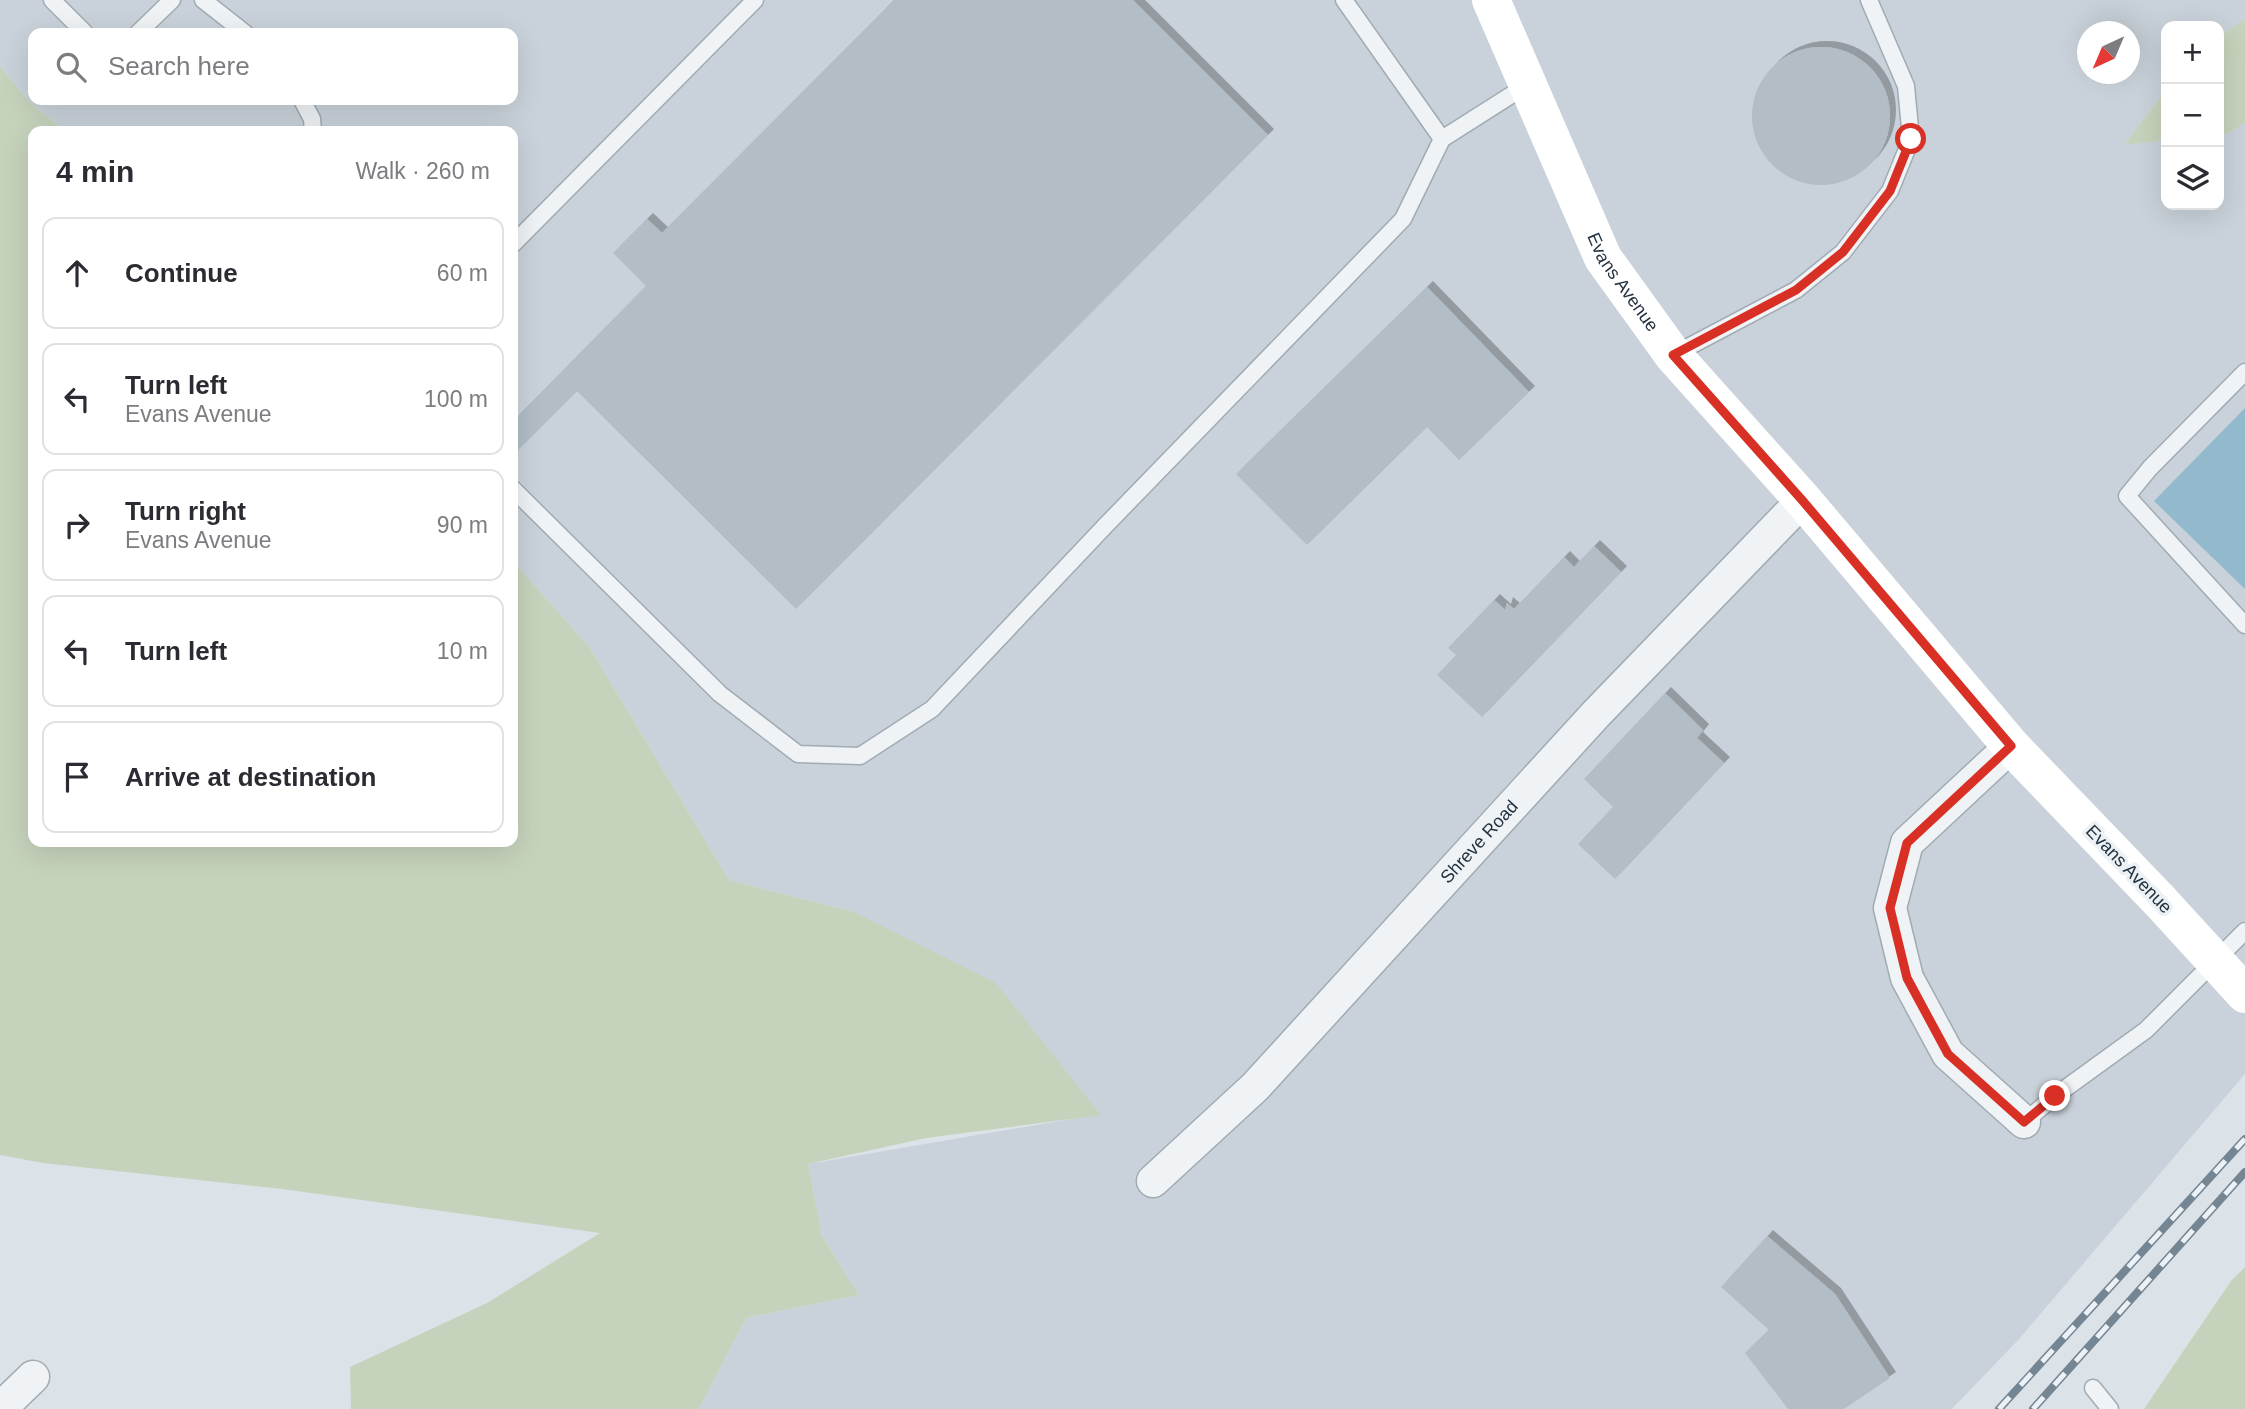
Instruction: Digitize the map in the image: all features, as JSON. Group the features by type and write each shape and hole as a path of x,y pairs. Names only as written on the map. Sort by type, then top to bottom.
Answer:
{"street":[{"name":"Evans Avenue","path":"1491,0 1603,258 1673,355 1802,500 2011,746 2245,994"},
{"name":"Shreve Road","path":"1153,1181 1255,1087 1595,714 1802,500"},
{"path":"2011,746 1907,843 1890,908 1907,978 1948,1054 2024,1122"},
{"path":"0,1409 33,1377"}],"lane":[{"path":"52,0 80,28"},
{"path":"143,28 172,0"},
{"path":"203,0 239,28"},
{"path":"518,239 755,0"},
{"path":"1343,0 1442,139"},
{"path":"1673,355 1796,290 1843,252 1890,191 1911,139 1906,86 1869,0"},
{"path":"518,494 720,694 797,754 860,756 932,709 1105,525 1403,219 1442,139 1527,85"},
{"path":"305,105 313,126"},
{"path":"2245,372 2150,468 2127,496 2245,625"},
{"path":"2024,1122 2146,1030 2245,931"},
{"path":"2093,1388 2110,1409"}],"shaded area":[{"path":"0,0 2245,0 2245,19 2224,33 2224,21 2161,21 2161,97 2125,144 2161,140 2161,210 2224,210 2224,133 2245,123 2245,1074 2019,1339 1952,1409 699,1409 746,1318 859,1295 822,1236 808,1164 1100,1114 854,912 729,880 590,648 518,567 518,126 59,126 32,105 518,105 518,28 28,28 28,101 0,66"}],"green space":[{"path":"2245,19 2245,123 2224,133 2224,84 2224,33"},
{"path":"0,66 28,101 28,105 32,105 59,126 28,126 28,847 518,847 518,567 590,648 729,880 854,912 996,983 1101,1115 926,1138 808,1164 822,1236 859,1295 746,1318 699,1409 351,1409 350,1367 487,1303 600,1233 282,1189 43,1163 0,1155"},
{"path":"2161,97 2161,141 2124,145"},
{"path":"2245,1267 2245,1409 2144,1409 2231,1281"}],"water":[{"path":"2245,408 2245,589 2154,501"}],"building":[{"path":"894,0 1133,0 1268,135 796,609 577,391 518,450 518,416 646,286 613,253 647,219 662,233"},
{"path":"1821,47 1847,52 1870,67 1885,90 1890,116 1885,142 1870,165 1847,180 1821,185 1795,180 1772,165 1757,142 1752,116 1757,90 1772,67 1795,52"},
{"path":"1427,287 1529,392 1459,460 1427,427 1307,545 1236,474"},
{"path":"1594,546 1621,572 1482,717 1437,675 1456,655 1448,648 1494,600 1505,610 1507,603 1514,609 1564,557 1574,567"},
{"path":"1665,693 1703,730 1697,738 1724,763 1615,879 1578,844 1613,807 1584,779"},
{"path":"1767,1236 1835,1294 1890,1378 1844,1409 1788,1409 1745,1353 1769,1330 1721,1287"}],"railway":[{"path":"1999,1409 2245,1139"},
{"path":"2033,1409 2245,1172"}],"route":[{"path":"1911,139 1890,191 1843,252 1796,290 1673,355 1802,500 2011,746 1907,843 1890,908 1907,978 1948,1054 2024,1122 2055,1096"}]}
